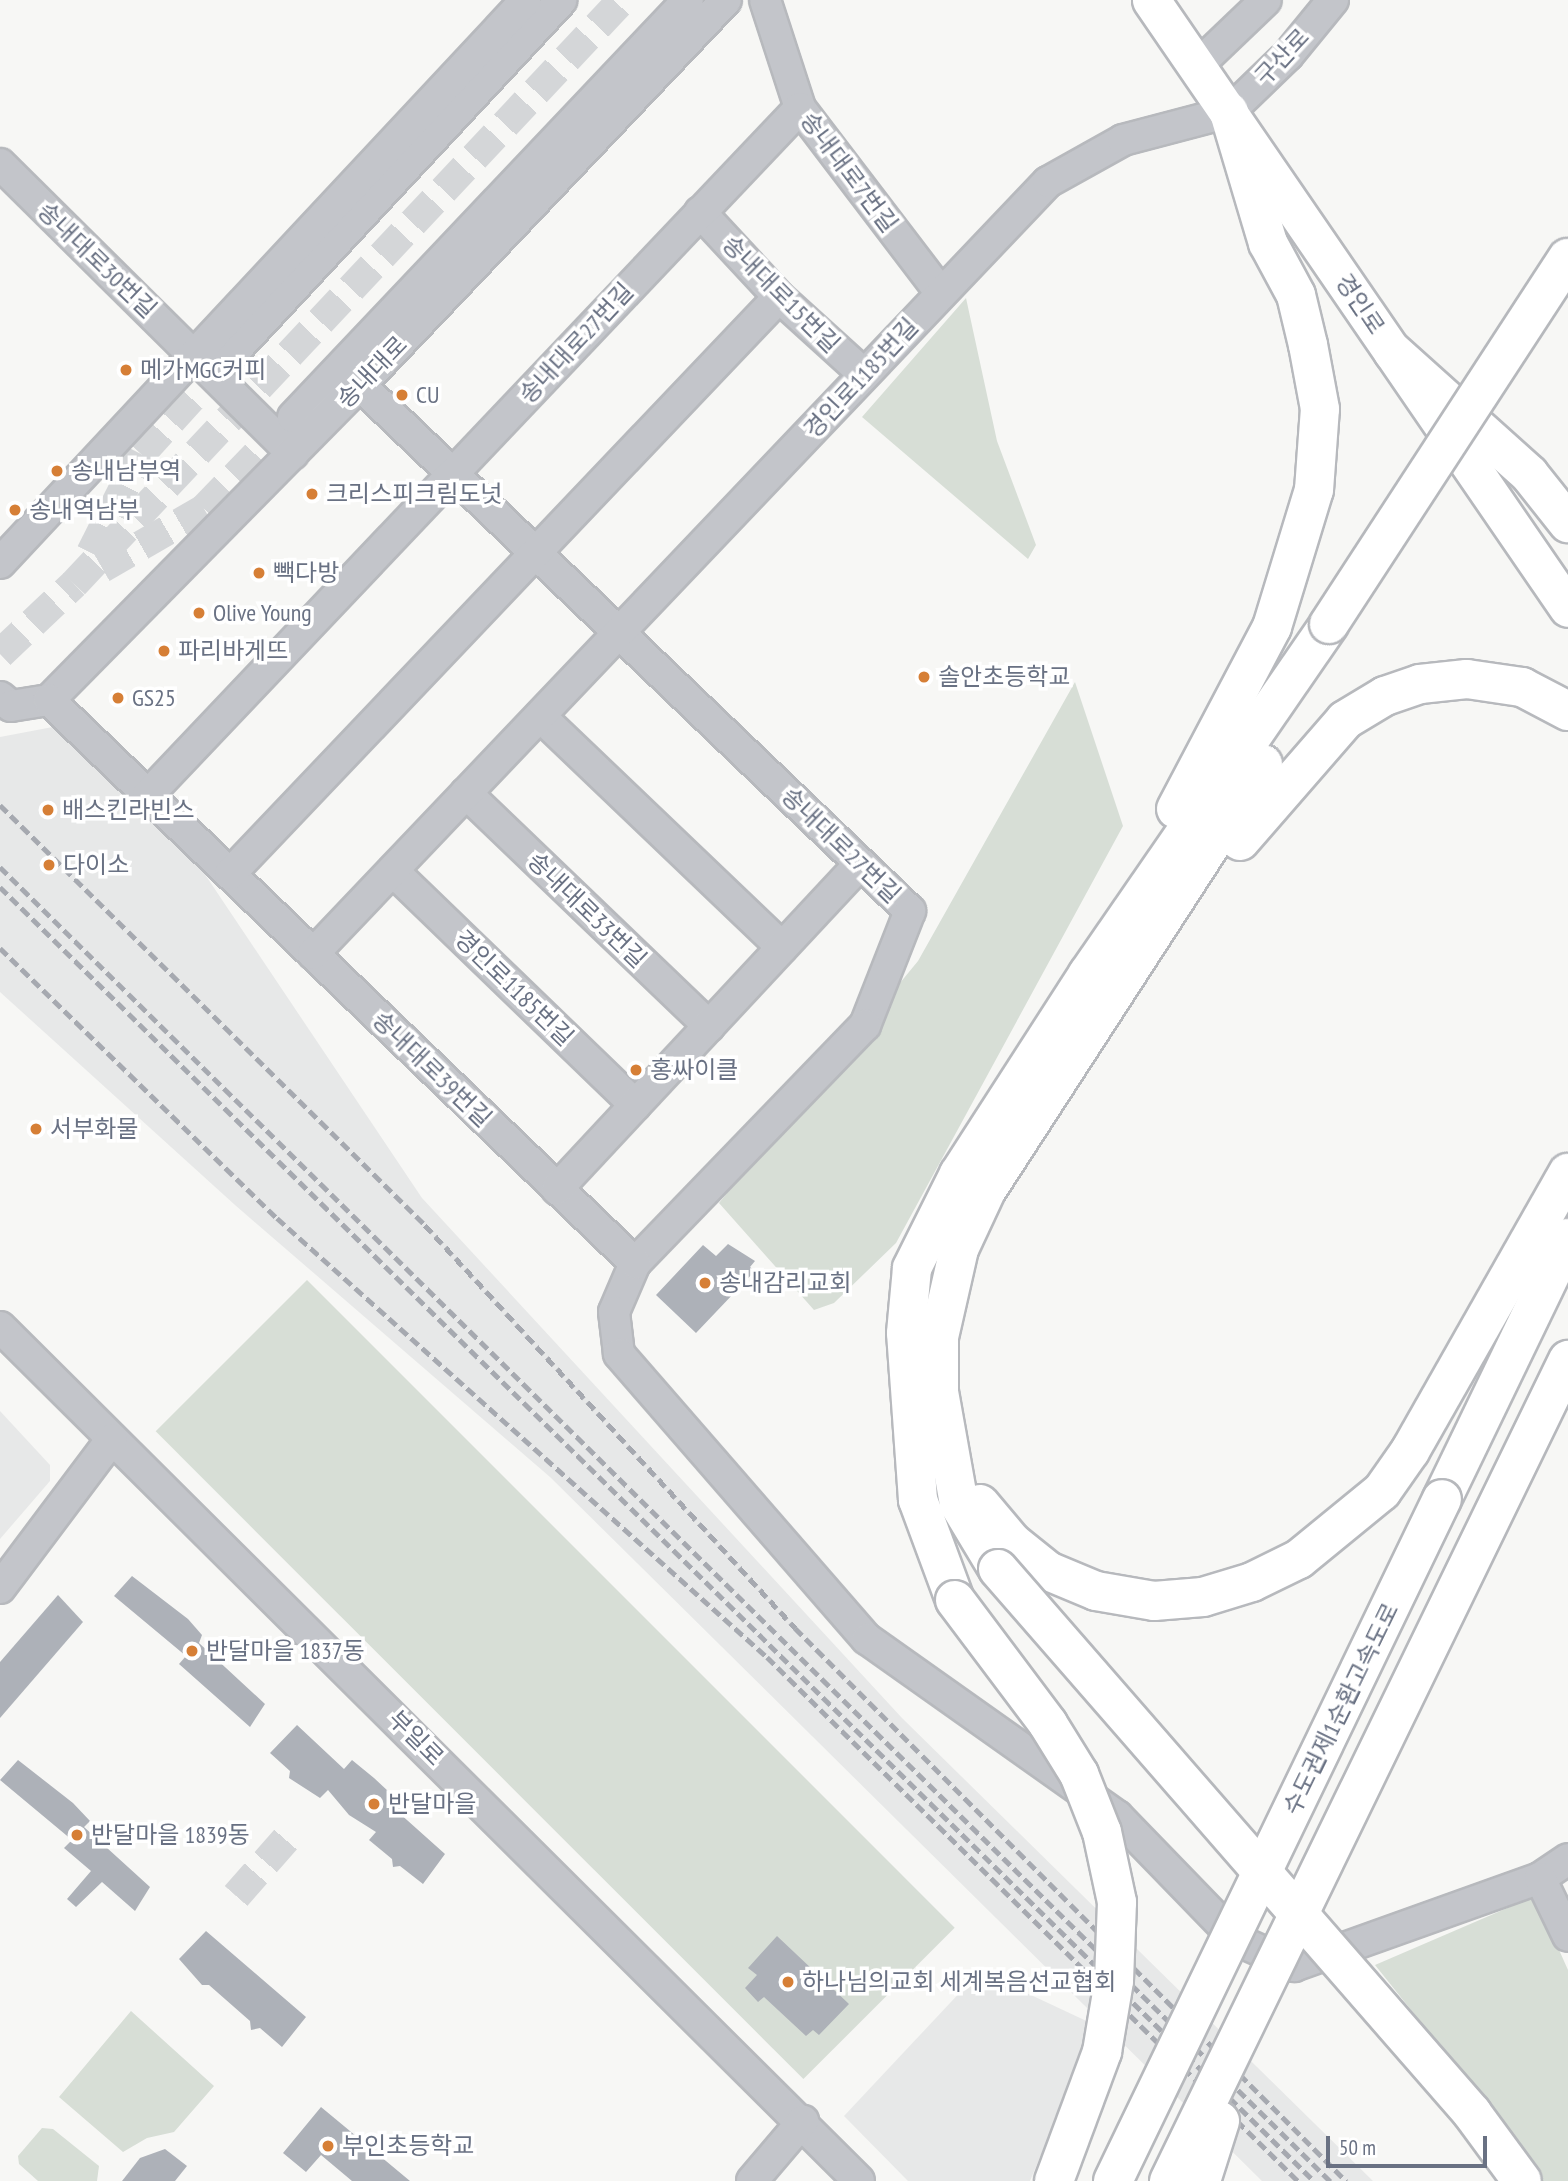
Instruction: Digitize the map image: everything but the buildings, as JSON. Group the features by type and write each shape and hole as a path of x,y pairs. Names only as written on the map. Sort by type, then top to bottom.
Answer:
{"highway":[{"path":"1088,974 1272,627 1314,490 1320,409 1308,345 1296,295 1268,243 1229,112"},
{"path":"1054,2181 1102,2052 1114,1981 1117,1902 1102,1832 1079,1774 987,1574 982,1508 928,1431 939,1337 959,1249 986,1191 1104,1012 1568,258"},
{"path":"1496,2181 1431,2098 987,1574 940,1512 928,1431 906,1334 912,1268 959,1174 1088,974 1338,628 1568,295"},
{"path":"1393,352 1529,474 1568,523"},
{"path":"1104,1012 1306,759 1345,720 1408,688 1467,679 1522,687 1568,711"},
{"path":"987,1574 1048,1571 1084,1586 1154,1601 1203,1597 1252,1582 1299,1559 1382,1491 1410,1451 1568,1173"},
{"name":"수도권제1순환고속도로","path":"1113,2181 1568,1238"},
{"path":"1170,2181 1256,2009 1568,1360"},
{"path":"987,1574 1472,2113 1522,2181"},
{"path":"1201,2181 1256,2009"}],"main road":[{"name":"경인로","path":"1151,0 1568,608"}],"street":[{"path":"0,563 526,0"},
{"path":"226,360 562,0"},
{"name":"송내대로","path":"293,416 688,0"},
{"name":"송내대로","path":"49,700 360,385 726,0"},
{"name":"송내대로7번길","path":"765,0 800,108 941,293"},
{"name":"구산로","path":"1197,66 1266,0"},
{"name":"구산로","path":"1229,112 1288,55 1333,0"},
{"name":"송내대로27번길","path":"148,795 800,108"},
{"name":"경인로1185번길","path":"313,954 941,293 1071,164 1123,140 1229,112"},
{"name":"송내대로30번길","path":"0,164 293,454"},
{"name":"송내대로15번길","path":"700,212 779,297 864,374"},
{"path":"230,874 779,297"},
{"name":"송내대로27번길","path":"360,385 910,911 865,1025 635,1263"},
{"path":"0,697 11,706 49,700"},
{"name":"송내대로39번길","path":"49,700 635,1263"},
{"path":"540,716 782,947"},
{"name":"송내대로33번길","path":"466,793 709,1026"},
{"path":"557,1189 860,864"},
{"name":"경인로1185번길","path":"393,870 635,1105"},
{"path":"635,1263 614,1312 619,1354 867,1639 1117,1816 1237,1940 1294,1966 1540,1878 1568,1859"},
{"name":"부일로","path":"0,1327 803,2121 859,2181"},
{"path":"0,1588 112,1439"},
{"path":"1540,1878 1568,1936"},
{"path":"752,2181 803,2121"}],"shaded area":[{"path":"966,298 997,441 1036,545 1028,559 862,417"},
{"path":"1075,682 1123,826 896,1243 834,1303 814,1310 719,1203 918,961"},
{"path":"58,726 200,867 422,1198 902,1718 1373,2181 1262,2181 550,1477 235,1205 0,992 0,737"},
{"path":"307,1280 955,1928 803,2079 156,1431"},
{"path":"0,1411 50,1465 50,1481 0,1539"},
{"path":"1535,1896 1568,1970 1568,2181 1536,2181 1521,2147 1375,1965"},
{"path":"980,1971 1095,2025 1030,2181 908,2181 844,2116"},
{"path":"131,2011 214,2086 174,2132 147,2138 123,2152 59,2097"},
{"path":"42,2128 53,2129 99,2166 97,2181 38,2181 19,2164 18,2156"}],"tunnel":[{"path":"0,654 74,584 622,0"},
{"path":"91,553 141,454 226,360"},
{"path":"102,568 204,509 292,418"},
{"path":"236,1896 286,1839"}],"railway":[{"path":"0,805 425,1225 795,1628 1346,2181"},
{"path":"0,867 1330,2181"},
{"path":"0,887 1314,2181"},
{"path":"0,948 277,1218 767,1657 1298,2181"}],"place":[{"name":"메가MGC커피","path":"126,370"},
{"name":"CU","path":"402,395"},
{"name":"송내남부역","path":"57,471"},
{"name":"크리스피크림도넛","path":"312,494"},
{"name":"송내역남부","path":"15,510"},
{"name":"빽다방","path":"259,573"},
{"name":"Olive Young","path":"199,613"},
{"name":"파리바게뜨","path":"164,651"},
{"name":"솔안초등학교","path":"924,677"},
{"name":"GS25","path":"118,698"},
{"name":"배스킨라빈스","path":"48,810"},
{"name":"다이소","path":"49,865"},
{"name":"홍싸이클","path":"636,1070"},
{"name":"서부화물","path":"36,1129"},
{"name":"송내감리교회","path":"705,1283"},
{"name":"반달마을 1837동","path":"192,1651"},
{"name":"반달마을","path":"374,1804"},
{"name":"반달마을 1839동","path":"77,1835"},
{"name":"하나님의교회 세계복음선교협회","path":"788,1982"},
{"name":"부인초등학교","path":"328,2146"}]}
